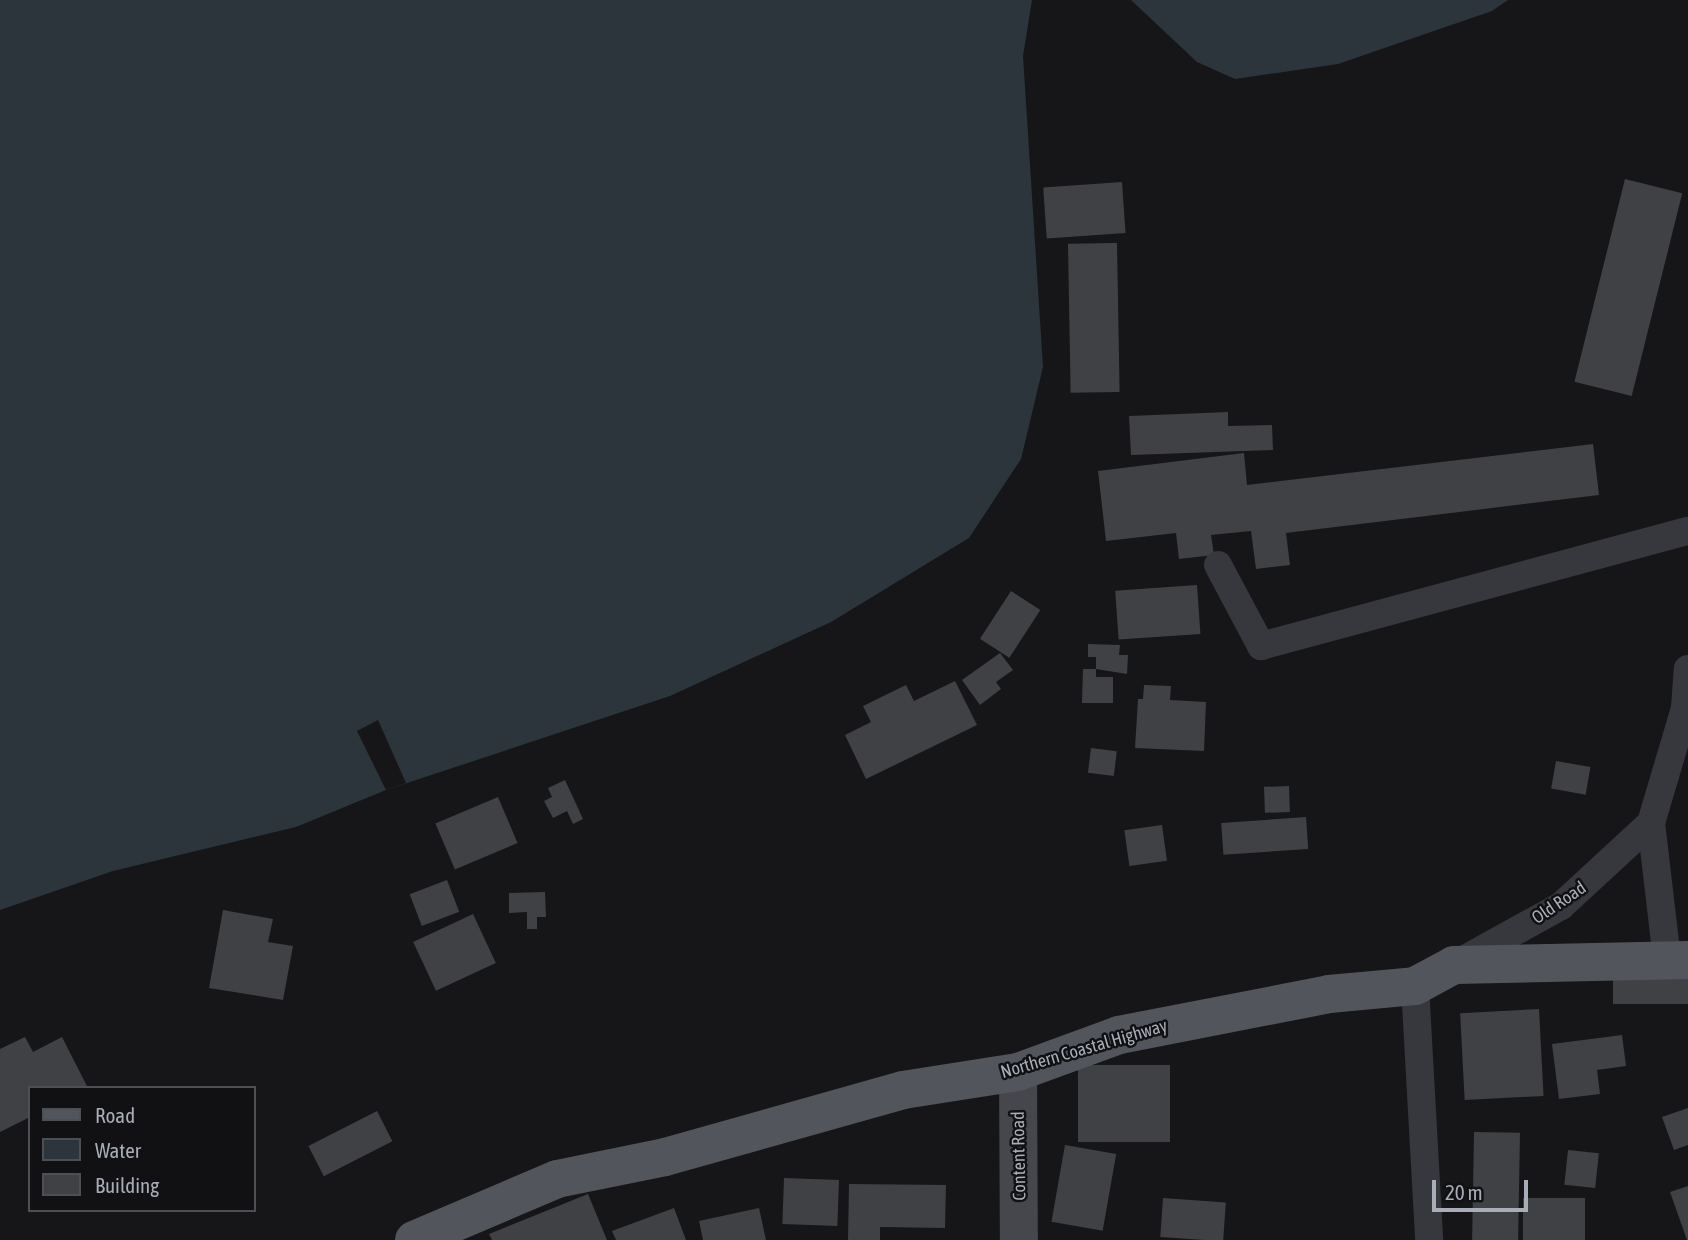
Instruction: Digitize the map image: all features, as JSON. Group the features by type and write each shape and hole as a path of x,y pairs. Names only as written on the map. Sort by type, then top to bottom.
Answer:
{"main road":[{"name":"Northern Coastal Highway","path":"414,1240 557,1179 665,1157 903,1090 1018,1072 1119,1035 1329,993 1415,986 1454,965 1677,959"}],"street":[{"path":"1218,565 1261,646 1688,531"},
{"path":"1677,959 1651,823 1685,708 1688,669"},
{"name":"Old Road","path":"1454,965 1561,906 1651,823"},
{"path":"1415,986 1429,1240"},
{"name":"Content Road","path":"1018,1072 1019,1240"}],"water":[{"path":"0,0 1032,0 1023,56 1043,367 1021,459 969,538 831,622 670,696 386,790 296,827 113,871 0,910"},
{"path":"1131,0 1508,0 1492,11 1338,64 1235,79 1197,62"}],"pier":[{"path":"378,720 406,783 386,790 357,731"}],"building":[{"path":"1625,179 1682,193 1632,396 1574,382"},
{"path":"1122,182 1126,233 1047,238 1043,188"},
{"path":"1117,243 1120,392 1071,393 1068,244"},
{"path":"1228,412 1228,426 1272,425 1273,450 1131,455 1129,416"},
{"path":"1593,444 1599,495 1286,533 1290,565 1256,569 1251,531 1211,535 1214,555 1179,559 1176,533 1106,541 1098,471 1244,453 1247,485"},
{"path":"1197,585 1200,634 1119,640 1115,591"},
{"path":"1011,591 1040,610 1009,658 980,639"},
{"path":"1088,644 1120,645 1119,655 1128,655 1127,674 1096,669 1096,657 1088,657"},
{"path":"1000,653 1013,670 996,682 1001,689 980,705 962,680"},
{"path":"1083,669 1096,669 1096,677 1113,677 1113,703 1082,703"},
{"path":"955,681 977,725 866,779 845,735 871,722 863,706 906,685 914,701"},
{"path":"1144,685 1171,686 1170,700 1206,702 1204,751 1135,748 1138,699 1143,699"},
{"path":"1091,748 1117,751 1114,776 1088,773"},
{"path":"1556,761 1590,767 1586,795 1551,789"},
{"path":"565,780 583,819 573,824 567,811 553,818 544,801 552,797 548,788"},
{"path":"1289,786 1290,812 1265,813 1264,787"},
{"path":"498,797 518,843 455,870 435,824"},
{"path":"1306,817 1308,849 1223,855 1221,823"},
{"path":"1162,825 1167,861 1129,866 1124,830"},
{"path":"447,880 459,912 422,926 410,894"},
{"path":"545,892 546,917 537,917 537,929 527,929 527,912 509,913 509,893"},
{"path":"223,910 273,919 268,942 293,946 283,1000 209,988"},
{"path":"473,914 496,963 436,991 413,942"},
{"path":"1613,962 1688,962 1688,1004 1613,1004"},
{"path":"1539,1009 1544,1096 1465,1100 1460,1013"},
{"path":"1622,1035 1626,1066 1597,1070 1600,1094 1559,1099 1552,1044"},
{"path":"25,1037 33,1052 62,1037 87,1086 28,1086 28,1118 0,1132 0,1049"},
{"path":"1078,1065 1170,1065 1170,1142 1078,1142"},
{"path":"1688,1108 1688,1145 1674,1150 1662,1117"},
{"path":"377,1111 392,1141 324,1176 308,1146"},
{"path":"1474,1132 1520,1133 1518,1240 1472,1240"},
{"path":"1065,1145 1116,1154 1103,1231 1051,1222"},
{"path":"1568,1150 1599,1153 1595,1188 1564,1185"},
{"path":"784,1178 839,1180 837,1226 782,1224"},
{"path":"849,1184 946,1185 945,1228 880,1227 880,1240 848,1240"},
{"path":"1688,1186 1688,1240 1687,1240 1670,1192"},
{"path":"588,1194 607,1240 492,1240 489,1234"},
{"path":"1163,1198 1226,1202 1223,1240 1160,1237"},
{"path":"1523,1198 1585,1198 1585,1240 1523,1240"},
{"path":"674,1208 686,1240 616,1240 612,1231"},
{"path":"759,1208 766,1240 703,1240 699,1221"}]}
